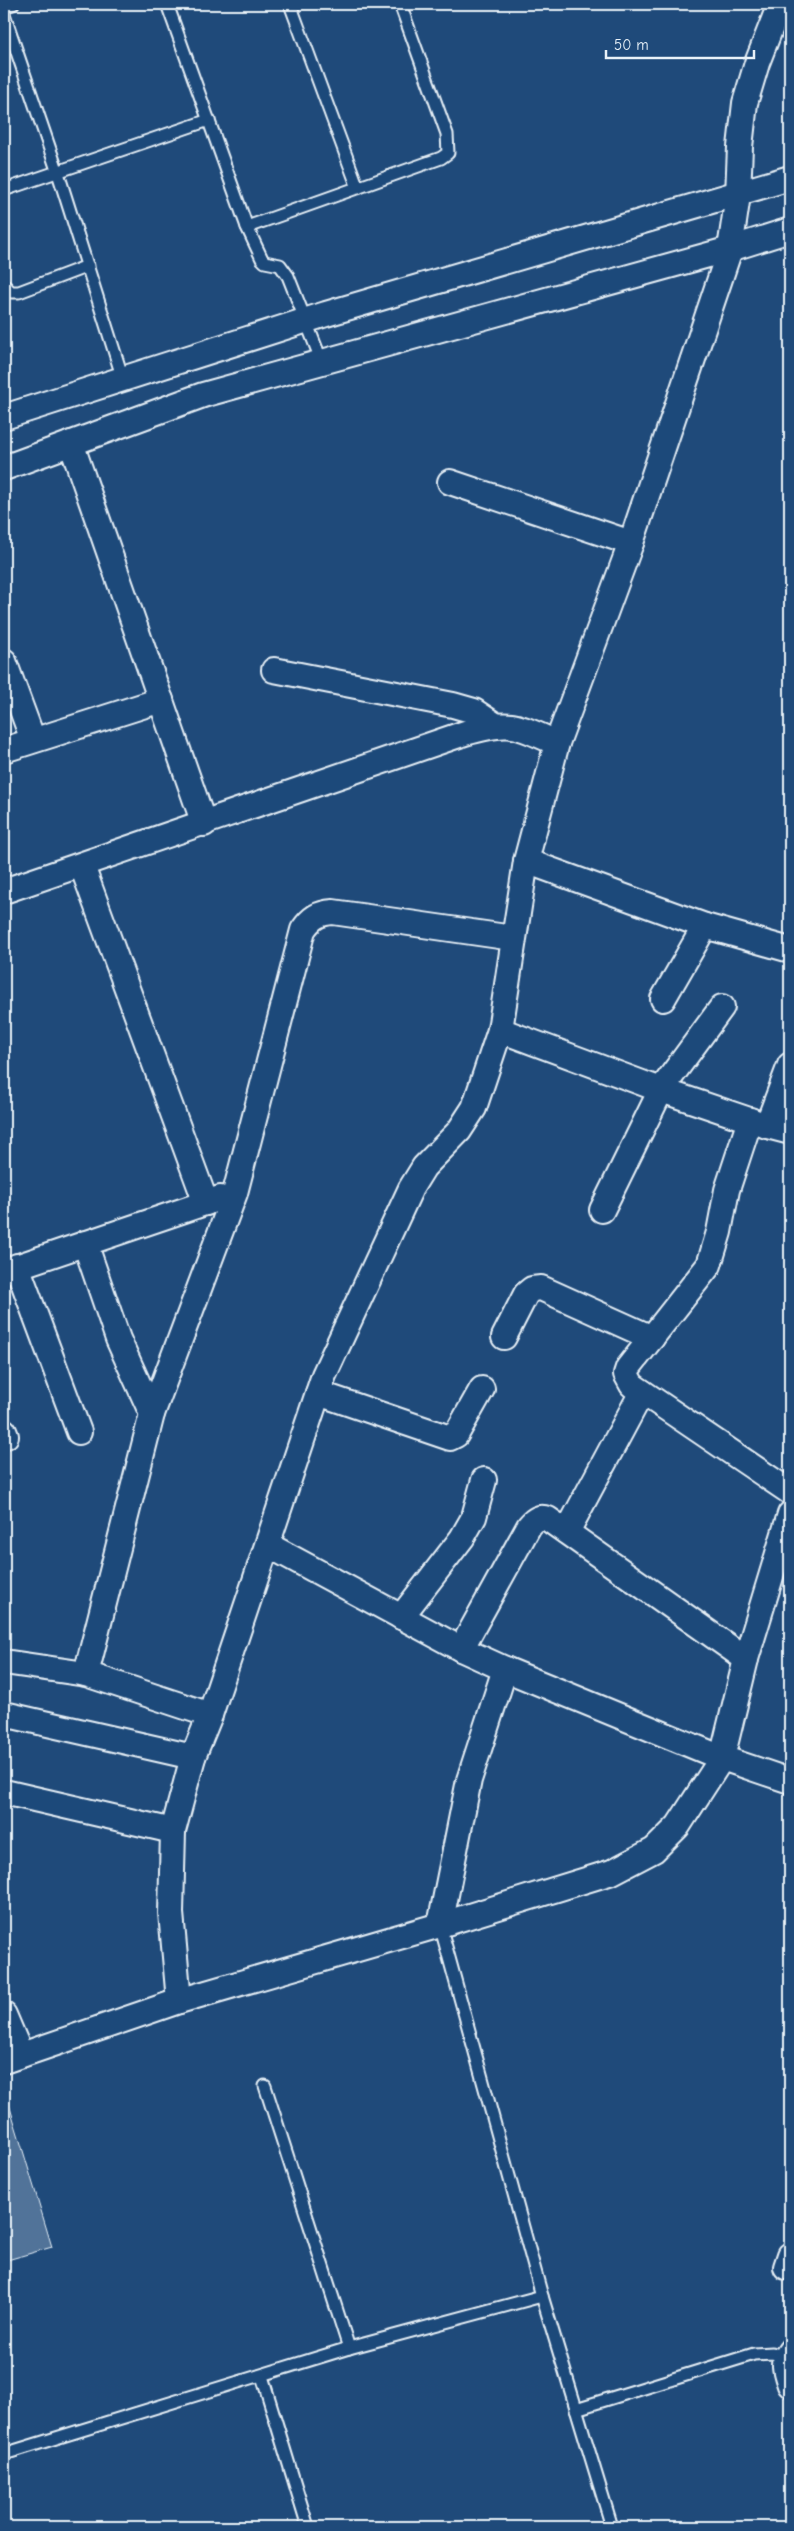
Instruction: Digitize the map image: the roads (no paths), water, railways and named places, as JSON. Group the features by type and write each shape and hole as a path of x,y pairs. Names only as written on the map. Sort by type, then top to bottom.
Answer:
{"street":[{"path":"178,2001 170,1913 173,1831 192,1757 210,1715 324,1375 411,1188 424,1167 459,1131 474,1108 500,1030 526,861 557,743 631,543 730,249 738,195 740,147 746,103 757,62 780,4"},
{"path":"4,417 305,321 738,195 790,178"},
{"path":"4,468 203,396 730,249 790,230"},
{"path":"71,444 204,824"},
{"path":"450,482 631,543"},
{"path":"4,661 33,740"},
{"path":"274,670 474,710 495,725"},
{"path":"4,750 161,700"},
{"path":"4,891 82,866 465,733 495,725 515,725 557,743"},
{"path":"526,861 705,926 790,950"},
{"path":"82,866 206,1203"},
{"path":"86,1674 152,1414 234,1193 303,930 311,918 322,913 333,912 513,938"},
{"path":"663,1000 705,926"},
{"path":"602,1210 661,1090 722,1007"},
{"path":"500,1030 661,1090 790,1132"},
{"path":"790,1065 759,1123 727,1190 719,1232 709,1265 628,1368 626,1374 632,1385 790,1492"},
{"path":"79,1432 10,1268 234,1193"},
{"path":"85,1243 118,1339 152,1414"},
{"path":"504,1337 526,1294 532,1289 541,1288 652,1338"},
{"path":"318,1393 450,1438 456,1435 482,1390"},
{"path":"567,1532 642,1392"},
{"path":"401,1617 462,1538 474,1517 484,1480"},
{"path":"4,2015 12,2058 178,2001 440,1925 612,1872 654,1850 678,1826 722,1758 746,1659 790,1514"},
{"path":"461,1649 528,1526 535,1519 542,1517 567,1532 746,1659"},
{"path":"268,1545 461,1649 505,1669 722,1758 790,1781"},
{"path":"4,1662 86,1674 210,1715"},
{"path":"440,1925 469,1780 505,1669"},
{"path":"4,1714 192,1757"},
{"path":"4,1792 173,1831"},
{"path":"788,2354 784,2368 790,2385"}],"lane":[{"path":"4,7 13,4"},
{"path":"167,4 247,227 262,259 265,262 280,265 288,276 322,362"},
{"path":"290,4 358,188"},
{"path":"247,227 441,158 448,153 447,134 400,4"},
{"path":"4,14 58,172 124,379"},
{"path":"4,190 209,120"},
{"path":"4,285 11,292 19,292 88,266"},
{"path":"440,1925 542,2296 612,2527"},
{"path":"265,2086 349,2348"},
{"path":"4,2454 349,2348 542,2296"},
{"path":"576,2409 754,2354 788,2354"},
{"path":"262,2376 308,2527"}]}
